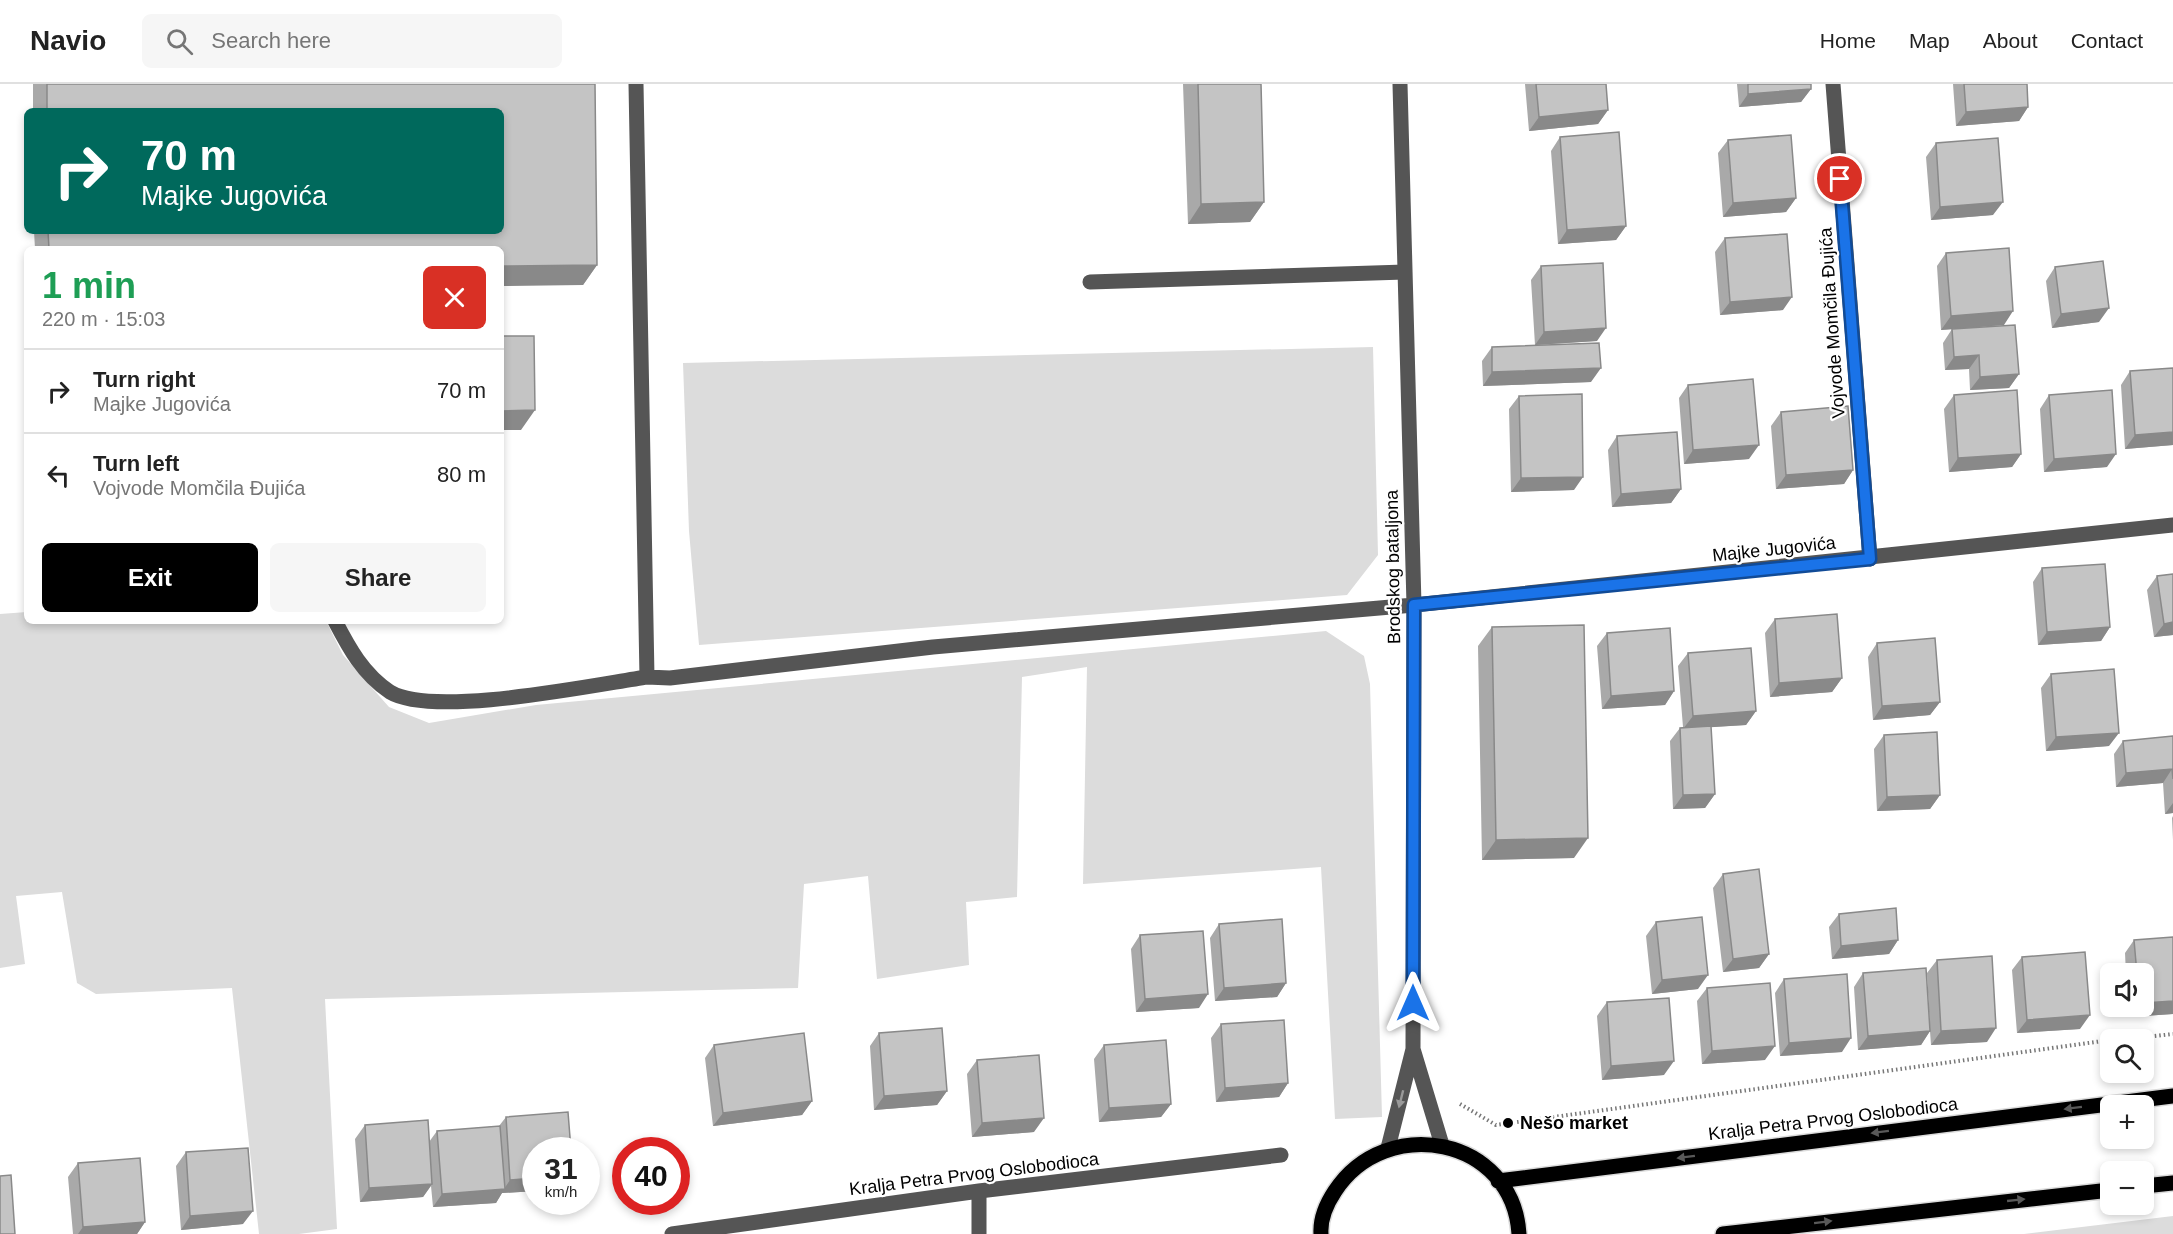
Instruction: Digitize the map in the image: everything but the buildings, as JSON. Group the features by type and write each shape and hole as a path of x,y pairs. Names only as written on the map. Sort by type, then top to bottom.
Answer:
{"main road":[{"name":"Kralja Petra Prvog Oslobodioca","path":"1498,1181 2173,1096"},
{"path":"1317,1232 1329,1201 1344,1178 1364,1160 1388,1148 1408,1143 1442,1145 1479,1162 1498,1181 1512,1204 1519,1234"},
{"path":"2154,1185 2173,1183"},
{"path":"1723,1234 2100,1191"}],"street":[{"path":"636,84 647,677"},
{"name":"Brodskog bataljona","path":"1388,1148 1413,1049 1414,605 1400,84"},
{"name":"Vojvode Momčila Đujića","path":"1833,84 1870,559"},
{"path":"1090,282 1405,272"},
{"name":"Majke Jugovića","path":"337,624 357,662 390,691 406,699 442,702 482,701 647,677 670,678 933,647 1414,605 1870,559 2173,525"},
{"name":"Brodskog bataljona","path":"1413,1049 1442,1145"},
{"name":"Kralja Petra Prvog Oslobodioca","path":"672,1234 979,1191 1281,1155"},
{"path":"979,1191 979,1234"}],"path":[{"path":"2154,1036 2173,1034"},
{"path":"1451,1099 1496,1125 2100,1041"}],"shaded area":[{"path":"1373,347 1378,555 1347,595 699,645 689,531 683,363"},
{"path":"24,612 24,624 328,624 343,655 389,707 429,723 536,705 1326,631 1364,656 1370,684 1382,1117 1335,1119 1321,867 1083,884 1087,667 1022,677 1017,897 966,902 969,965 877,979 868,876 804,884 798,988 325,999 337,1229 299,1234 259,1234 232,988 96,994 77,983 62,892 16,896 25,964 0,968 0,614"},
{"path":"2173,1216 2173,1234 2024,1234"}],"place":[{"name":"Nešo market","path":"1508,1123"}],"route":[{"path":"1413,1003 1414,605 1870,559 1840,179"}]}
